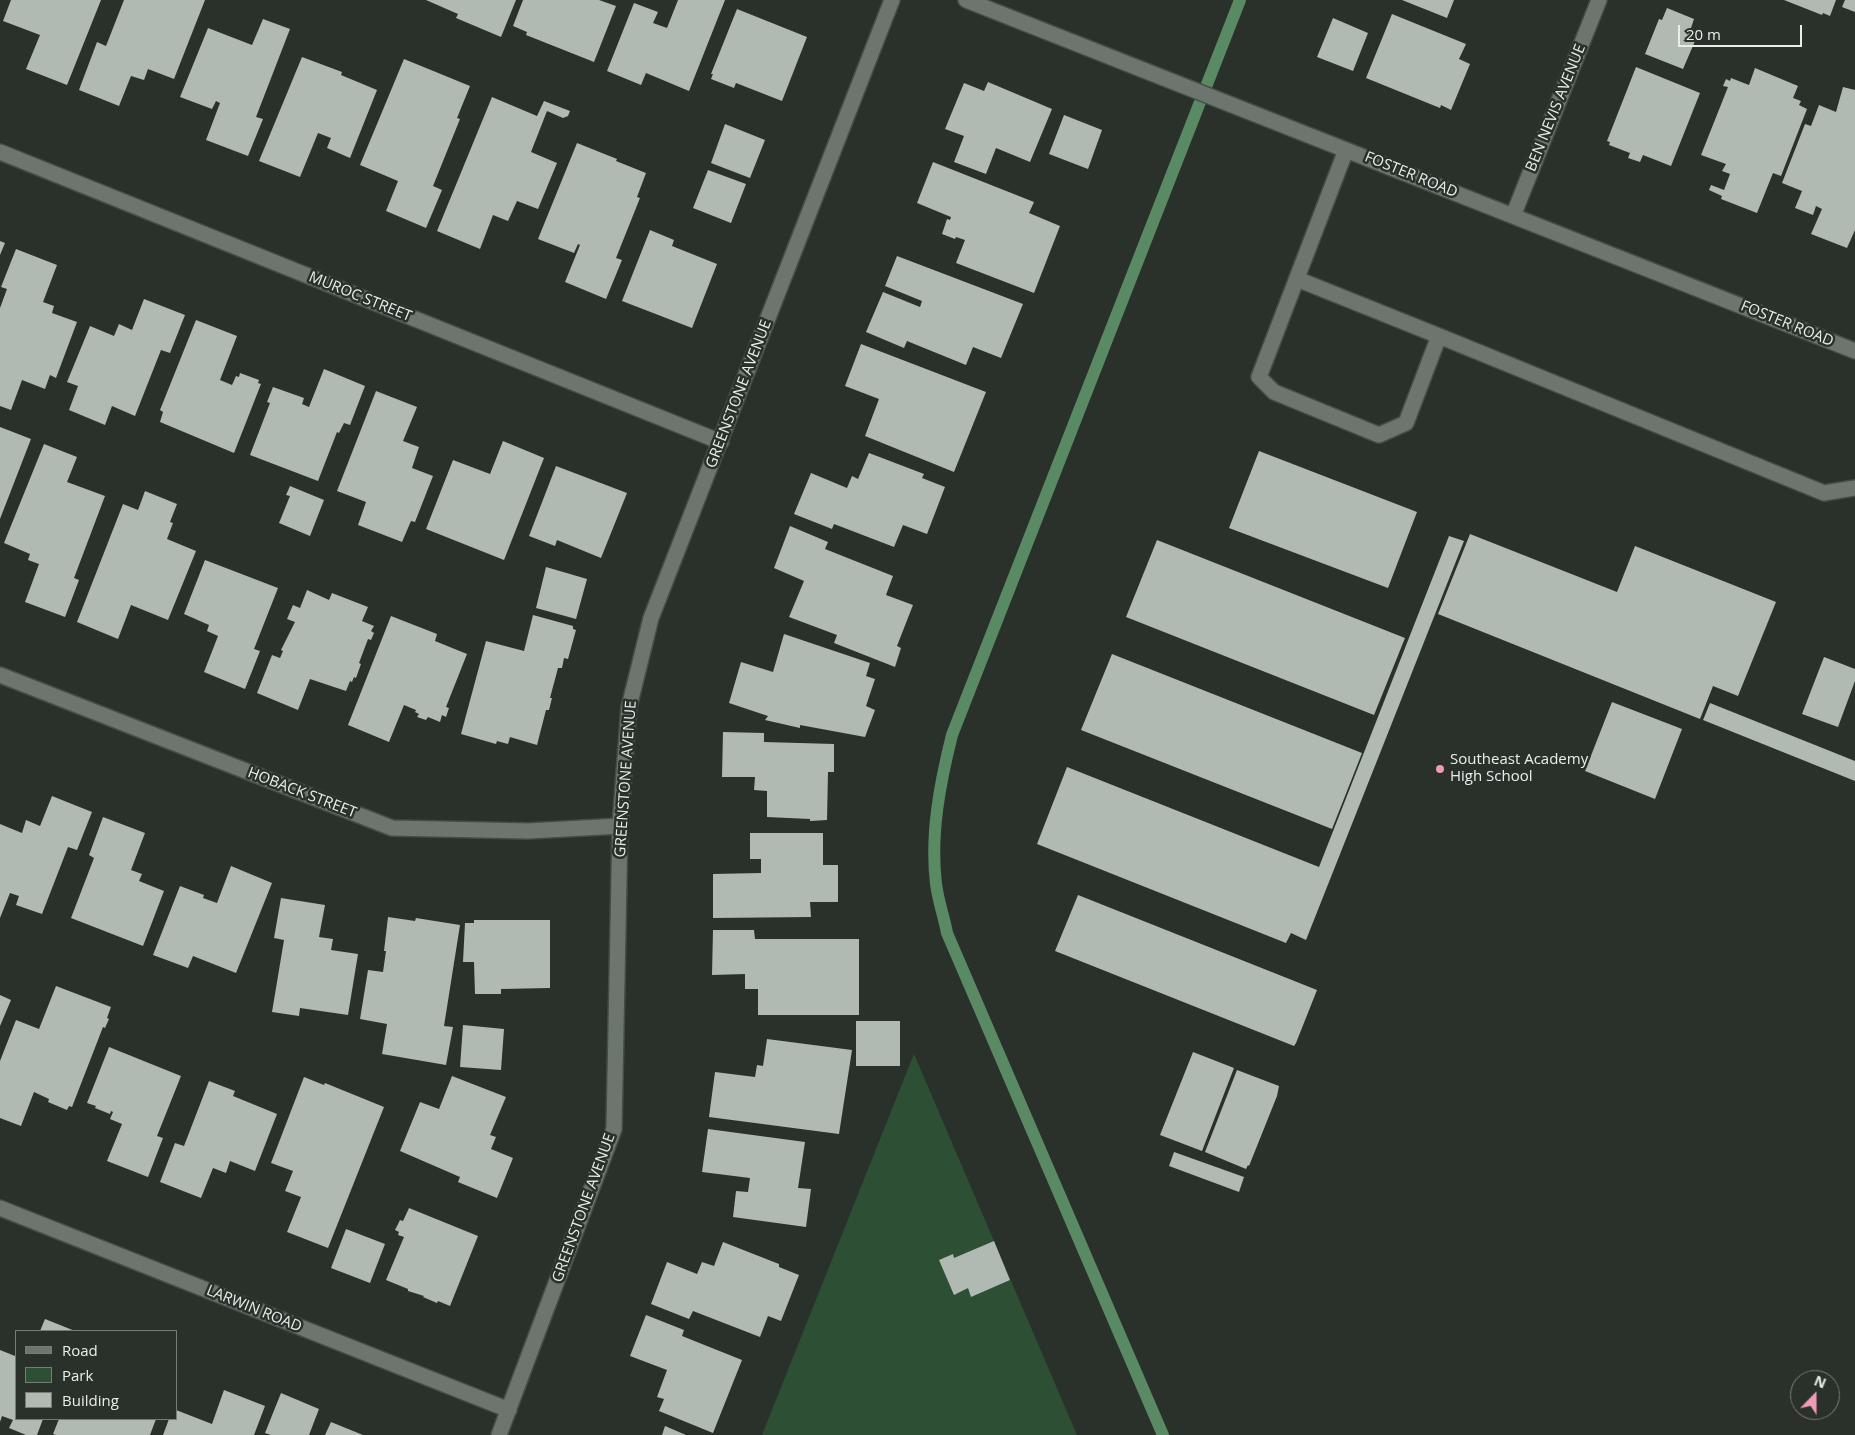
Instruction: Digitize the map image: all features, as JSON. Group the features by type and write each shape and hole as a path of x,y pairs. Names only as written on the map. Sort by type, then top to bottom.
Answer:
{"street":[{"name":"GREENSTONE AVENUE","path":"499,1435 614,1129 620,826 629,707 651,618 892,0"},
{"name":"FOSTER ROAD","path":"966,0 1855,351"},
{"name":"BEN NEVIS AVENUE","path":"1513,216 1599,0"},
{"path":"1346,150 1259,377 1274,392 1379,435 1406,423 1439,336"},
{"name":"MUROC STREET","path":"0,152 721,442"},
{"path":"1297,279 1824,492 1855,488"},
{"name":"HOBACK STREET","path":"0,675 392,828 528,831 620,826"},
{"name":"LARWIN ROAD","path":"0,1208 509,1410"}],"green space":[{"path":"914,1054 1077,1435 762,1435"}],"building":[{"path":"11,0 101,0 67,85 26,69 40,35 3,21"},
{"path":"124,0 205,0 174,79 148,69 144,80 131,76 119,106 79,90 97,42 106,46"},
{"path":"426,0 516,0 501,37 456,18 458,14"},
{"path":"523,0 599,0 616,6 594,62 526,35 527,32 513,26"},
{"path":"678,0 725,0 689,91 646,73 641,85 607,71 634,3 658,12 653,23 667,28"},
{"path":"1402,0 1454,0 1447,18"},
{"path":"1784,0 1836,0 1830,16 1823,13 1822,15"},
{"path":"1845,0 1855,0 1855,12 1842,7"},
{"path":"1667,8 1694,19 1690,31 1698,34 1683,69 1645,54 1659,19 1662,20"},
{"path":"737,9 807,37 782,101 736,83 734,88 711,79 713,74 711,74"},
{"path":"1392,14 1466,44 1459,59 1470,64 1451,110 1441,105 1440,108 1366,78"},
{"path":"1333,18 1368,33 1353,71 1317,57"},
{"path":"263,19 290,29 256,117 263,119 248,156 206,140 220,103 216,101 212,109 180,97 208,28 252,45"},
{"path":"302,57 342,72 341,75 377,90 350,158 327,148 331,138 318,133 300,177 259,161"},
{"path":"404,59 470,86 457,118 460,119 433,186 442,190 426,228 386,211 398,181 360,165"},
{"path":"1636,67 1700,93 1671,166 1643,155 1640,162 1628,158 1630,153 1609,145 1610,142 1607,141"},
{"path":"1755,68 1798,86 1793,98 1801,101 1799,105 1807,109 1781,176 1773,173 1757,213 1721,199 1722,196 1709,190 1711,185 1724,190 1730,174 1722,171 1726,164 1701,155 1728,87 1723,86 1726,79 1730,81 1731,78 1749,85"},
{"path":"988,82 1052,109 1030,162 996,148 986,174 954,162 964,136 945,129 964,83 984,91"},
{"path":"1843,87 1855,90 1855,230 1847,248 1811,234 1822,209 1816,206 1813,215 1795,208 1802,191 1782,183 1805,124 1811,126 1819,105 1836,112"},
{"path":"492,97 537,116 544,101 570,111 568,116 563,118 547,111 531,152 557,163 538,209 517,201 508,221 493,215 480,249 437,231"},
{"path":"1064,115 1102,130 1088,169 1049,154"},
{"path":"725,124 765,140 750,178 711,163"},
{"path":"577,143 646,173 637,197 640,198 616,258 622,260 606,299 565,282 580,245 578,244 574,253 538,239"},
{"path":"933,162 1034,202 1029,213 1060,226 1034,293 956,263 965,240 956,237 955,239 942,234 947,219 950,220 951,217 917,203"},
{"path":"708,170 746,184 731,223 693,208"},
{"path":"650,230 674,240 672,246 717,264 692,328 622,301"},
{"path":"0,241 5,243 0,255"},
{"path":"16,249 57,265 43,302 54,306 52,313 77,322 56,378 50,375 45,389 22,380 11,410 0,406 0,308 7,289 1,287"},
{"path":"897,256 1023,304 1001,358 973,347 966,365 907,341 904,348 866,332 883,292 920,307 922,301 885,286"},
{"path":"144,299 185,315 170,353 161,350 135,416 112,406 105,425 69,410 78,386 67,382 90,326 114,336 119,324 132,330"},
{"path":"196,320 237,336 220,380 232,385 236,376 239,377 240,373 259,380 258,383 261,384 234,453 160,422 163,412 160,410"},
{"path":"861,344 986,392 954,472 865,436 879,399 845,386"},
{"path":"324,369 365,386 350,425 344,423 339,433 337,432 318,481 250,455 270,403 267,402 273,387 304,398 302,404 309,407"},
{"path":"376,391 417,407 403,441 419,447 412,468 433,476 415,522 411,521 402,542 358,525 366,502 337,491"},
{"path":"0,427 31,439 0,519"},
{"path":"503,441 544,458 504,560 426,529 453,460 490,474"},
{"path":"44,444 77,457 67,482 105,496 74,578 79,580 65,617 25,602 39,564 28,560 30,554 4,543"},
{"path":"1259,451 1417,512 1388,588 1229,528"},
{"path":"869,453 924,474 922,478 945,487 927,534 903,525 894,547 834,524 832,529 794,514 811,473 847,488 852,476 858,479"},
{"path":"556,466 627,493 601,558 557,540 555,546 529,536"},
{"path":"290,486 324,500 310,536 279,523 290,496 286,495"},
{"path":"145,491 177,504 170,522 173,523 167,539 196,551 168,620 131,605 118,639 77,622 123,504 138,510"},
{"path":"790,526 828,542 825,549 893,576 886,595 913,605 897,646 901,648 895,667 834,643 837,635 789,617 804,581 774,568"},
{"path":"1470,534 1617,592 1635,546 1776,602 1738,696 1713,686 1700,719 1438,614"},
{"path":"1449,536 1464,541 1306,940 1291,933 1286,943 1037,844 1067,767 1319,867"},
{"path":"1157,540 1405,638 1374,715 1126,617"},
{"path":"205,560 278,588 254,649 260,651 245,689 204,672 218,636 207,631 209,625 184,614"},
{"path":"546,567 587,579 576,619 536,608"},
{"path":"307,590 329,600 332,593 368,607 362,621 374,626 371,631 374,633 371,640 368,639 359,663 361,664 356,678 354,677 352,682 350,681 346,691 310,679 298,710 257,693 272,655 280,658 283,651 281,650 295,622 287,619 293,605 300,608"},
{"path":"533,615 573,626 573,629 576,630 568,659 564,658 562,668 558,668 550,698 552,698 549,710 546,710 537,745 510,737 508,744 497,741 496,744 461,734 486,641 524,651"},
{"path":"391,616 437,634 435,641 467,654 446,707 449,708 446,717 442,715 440,722 428,717 426,720 417,717 419,714 415,712 416,710 404,705 389,742 348,725"},
{"path":"784,634 870,663 866,676 875,679 866,706 875,710 865,737 800,725 800,728 765,720 768,716 729,703 741,662 773,672"},
{"path":"1112,654 1362,753 1332,829 1081,730"},
{"path":"1824,657 1855,669 1855,681 1838,727 1802,714"},
{"path":"1612,702 1682,729 1655,799 1585,771"},
{"path":"1710,703 1855,761 1855,781 1703,720"},
{"path":"723,732 764,733 764,742 834,744 834,772 828,772 827,820 810,821 810,819 767,817 767,791 754,790 755,777 722,777"},
{"path":"52,796 92,812 77,850 68,847 42,914 16,905 19,896 10,893 0,918 0,824 22,833 26,820 40,826"},
{"path":"103,817 145,833 131,870 142,874 139,881 164,891 143,946 71,918 94,858 89,855"},
{"path":"750,833 823,833 823,865 838,865 838,902 810,902 811,917 713,918 713,874 761,873 761,859 750,859"},
{"path":"231,866 272,883 236,973 193,956 188,968 153,955 180,886 204,895 203,898 217,903"},
{"path":"1078,895 1317,990 1294,1046 1055,951"},
{"path":"281,898 325,905 319,937 333,939 331,950 358,954 348,1015 300,1008 299,1016 272,1012 284,940 274,938"},
{"path":"388,917 415,921 416,918 460,925 444,1026 453,1027 446,1065 382,1054 387,1024 360,1019 368,970 383,972"},
{"path":"474,920 550,920 550,988 501,989 501,994 475,994 474,962 463,962 465,923 474,923"},
{"path":"713,930 754,930 755,939 859,939 859,1015 758,1015 758,989 745,989 745,974 712,975"},
{"path":"56,986 111,1007 107,1018 109,1019 105,1028 103,1027 72,1107 69,1106 67,1110 48,1102 49,1099 34,1092 21,1126 0,1118 0,1061 16,1020 39,1029"},
{"path":"0,995 11,1000 0,1026"},
{"path":"856,1021 900,1021 900,1066 856,1066"},
{"path":"463,1025 504,1029 501,1070 460,1067"},
{"path":"767,1039 852,1050 839,1134 709,1117 715,1072 755,1077 757,1065 763,1066"},
{"path":"109,1047 181,1076 157,1136 163,1138 148,1177 107,1161 122,1124 110,1119 113,1112 111,1111 110,1114 87,1103"},
{"path":"1193,1052 1234,1068 1202,1151 1160,1135"},
{"path":"1237,1070 1279,1086 1277,1096 1249,1166 1246,1169 1205,1152"},
{"path":"452,1076 506,1097 490,1135 496,1137 491,1149 513,1158 497,1198 458,1182 460,1177 400,1151 420,1102 439,1109"},
{"path":"304,1077 324,1085 325,1083 384,1107 328,1248 287,1232 301,1197 285,1191 293,1171 271,1163"},
{"path":"209,1081 235,1091 233,1096 277,1114 255,1171 230,1161 226,1173 213,1168 201,1198 160,1182 175,1143 184,1146"},
{"path":"708,1129 805,1142 798,1188 811,1189 806,1227 733,1217 736,1191 748,1192 750,1178 702,1172"},
{"path":"1174,1152 1244,1177 1239,1192 1169,1166"},
{"path":"409,1208 478,1236 450,1306 438,1301 437,1303 386,1280 404,1237 398,1235 399,1232 395,1230 400,1220 403,1221"},
{"path":"346,1229 385,1244 370,1283 331,1268"},
{"path":"994,1241 1010,1280 971,1297 968,1288 954,1295 939,1260 953,1254 954,1258"},
{"path":"723,1242 779,1264 779,1267 799,1275 781,1321 768,1316 760,1337 693,1311 689,1319 651,1304 667,1262 697,1274 702,1262 714,1266"},
{"path":"646,1315 684,1330 682,1336 742,1360 713,1433 659,1411 664,1399 657,1397 667,1370 630,1356"},
{"path":"45,1319 72,1330 40,1330"},
{"path":"0,1350 15,1356 15,1420 43,1420 37,1435 26,1435 9,1428 13,1420 2,1416 0,1422"},
{"path":"224,1390 265,1406 254,1435 163,1435 169,1420 178,1420 178,1411 212,1424"},
{"path":"281,1393 319,1409 309,1435 271,1435 265,1433"},
{"path":"59,1420 156,1420 150,1435 53,1434"},
{"path":"331,1422 363,1435 325,1435"},
{"path":"665,1426 686,1435 662,1435"}],"waterway":[{"path":"1163,1435 947,933 936,884 934,846 940,790 952,735 1240,0"}],"place":[{"name":"Southeast Academy High School","path":"1440,769"}]}
